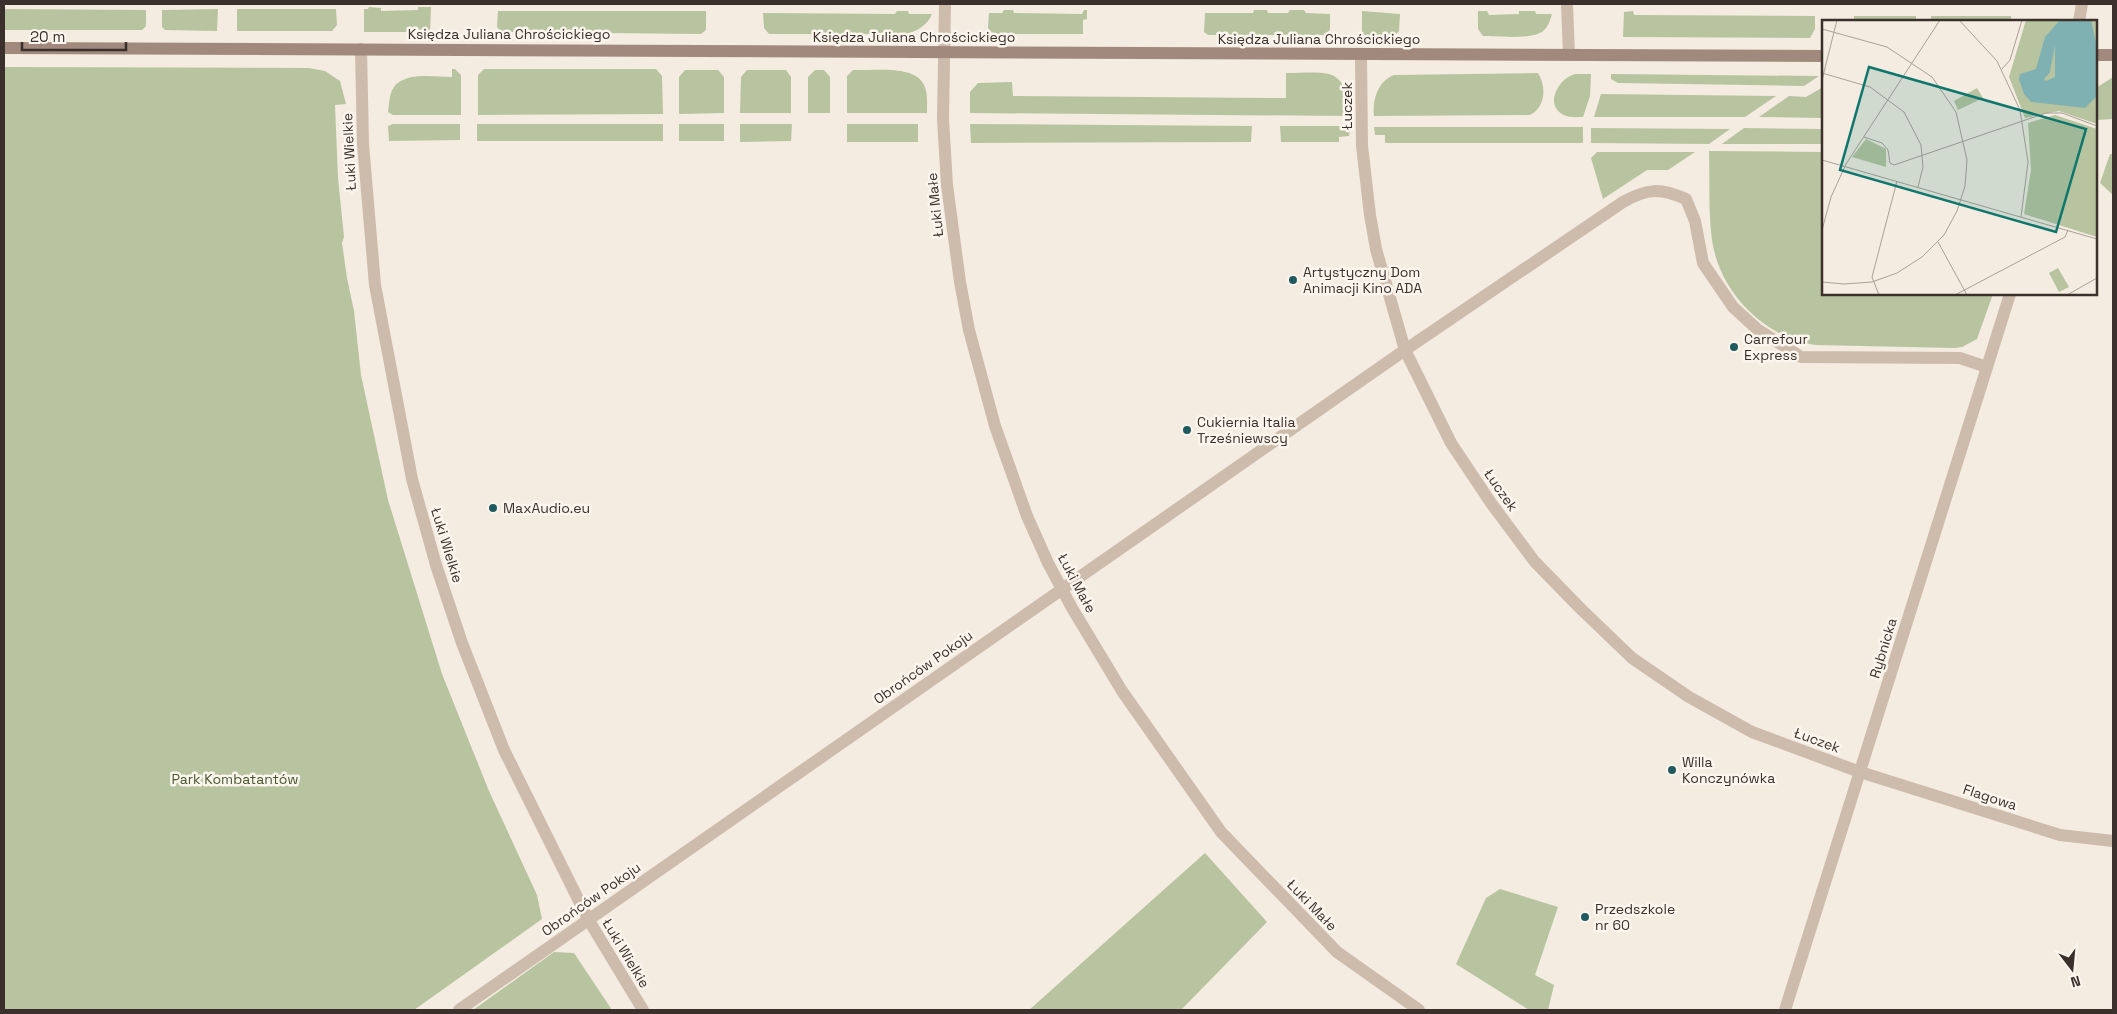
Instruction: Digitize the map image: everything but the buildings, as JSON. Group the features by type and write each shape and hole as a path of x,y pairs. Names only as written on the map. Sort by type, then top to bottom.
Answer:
{"street":[{"name":"Łuki Małe","path":"945,4 942,103 952,235 969,330 990,407 1027,516 1062,589 1122,691 1221,832 1337,952 1419,1010"},
{"path":"1567,4 1569,55"},
{"path":"2079,20 2082,4"},
{"name":"Księdza Juliana Chrościckiego","path":"4,48 1822,56"},
{"name":"Łuki Wielkie","path":"361,49 363,144 374,286 412,479 436,566 462,643 504,750 588,919 643,1010"},
{"name":"Łuczek","path":"1361,55 1362,146 1370,215 1376,249 1405,350 1451,443 1491,503 1536,562 1632,658 1689,697 1752,732 1860,772"},
{"path":"2097,55 2113,55"},
{"name":"Obrońców Pokoju","path":"459,1010 1405,350 1639,193 1666,191 1686,199 1695,221 1703,263 1733,308 1757,329 1802,357 1960,358 1987,367"},
{"name":"Rybnicka","path":"1785,1010 2010,295"},
{"name":"Flagowa","path":"1860,772 2060,836 2113,841"}],"green space":[{"path":"369,7 381,8 381,11 418,10 418,7 431,7 430,32 364,32 364,9"},
{"path":"4,9 146,10 146,26 142,30 4,30"},
{"path":"218,9 217,31 165,30 162,27 162,10"},
{"path":"237,9 336,9 337,25 332,31 237,31"},
{"path":"1004,10 1013,10 1014,13 1082,14 1084,10 1087,10 1087,19 1083,20 1083,34 993,34 988,28 989,13 1002,13"},
{"path":"1254,10 1267,10 1268,13 1288,13 1290,10 1304,10 1306,13 1330,14 1330,30 1324,35 1208,35 1204,32 1205,13 1253,13"},
{"path":"498,11 706,11 706,30 701,34 501,32 497,27"},
{"path":"897,11 908,11 909,14 932,14 921,28 904,34 769,34 764,28 763,13 895,14"},
{"path":"1362,11 1400,14 1399,31 1395,35 1362,35"},
{"path":"1478,11 1487,11 1489,15 1519,14 1519,11 1552,14 1546,28 1538,34 1523,37 1505,37 1483,36 1478,29"},
{"path":"1633,11 1634,15 1815,16 1815,29 1810,38 1623,37 1624,12"},
{"path":"1854,16 1916,16 1916,20 1854,20"},
{"path":"1931,16 2011,16 2011,20 1931,20"},
{"name":"Park Kombatantów","path":"4,67 309,68 325,71 340,81 346,104 335,105 338,178 344,237 342,243 354,311 361,375 388,500 442,674 489,791 537,895 542,919 414,1010 4,1010"},
{"path":"452,69 455,69 461,75 461,115 393,115 388,112 391,93 401,81 417,76 452,77"},
{"path":"484,69 656,69 662,76 663,114 478,115 478,75"},
{"path":"685,70 718,70 724,77 724,113 679,114 679,77"},
{"path":"747,70 786,70 791,77 791,113 740,113 741,77"},
{"path":"815,70 824,70 830,77 830,113 808,113 808,77"},
{"path":"853,70 903,71 919,78 925,88 927,113 847,113 847,76"},
{"path":"1286,73 1324,73 1332,75 1339,80 1344,88 1349,116 970,113 970,92 978,83 1012,82 1013,96 1286,98"},
{"path":"1538,73 1543,84 1543,97 1539,107 1530,115 1374,116 1377,92 1388,78 1394,75"},
{"path":"1576,74 1591,74 1590,96 1583,117 1566,116 1555,105 1554,98 1559,86 1564,80"},
{"path":"1611,74 1819,76 1804,86 1618,83 1611,79"},
{"path":"2113,77 2113,119 2097,120 2097,87"},
{"path":"1822,88 1822,118 1759,117 1789,96 1806,97"},
{"path":"1601,94 1776,96 1745,117 1594,117"},
{"path":"393,124 460,124 460,140 389,141 388,126"},
{"path":"477,124 663,124 663,141 477,141"},
{"path":"679,124 724,124 724,141 679,141"},
{"path":"740,124 792,124 791,141 740,142"},
{"path":"847,124 918,124 918,142 847,142"},
{"path":"970,124 1252,126 1251,142 971,143"},
{"path":"1280,126 1350,126 1349,136 1339,137 1339,142 1281,142"},
{"path":"1374,127 1583,127 1583,143 1385,143 1385,135 1375,135"},
{"path":"1591,128 1730,129 1709,144 1591,143"},
{"path":"1744,128 1822,129 1822,144 1722,144"},
{"path":"1709,151 1822,152 1822,295 1993,295 1977,339 1962,347 1954,348 1816,345 1797,341 1779,333 1747,309 1734,294 1716,259 1710,218"},
{"path":"1597,152 1695,152 1668,170 1647,170 1603,199 1591,158"},
{"path":"2110,154 2113,154 2113,195 2100,183"},
{"path":"1205,853 1267,922 1181,1010 1029,1010"},
{"path":"1500,889 1558,907 1535,975 1554,985 1548,1010 1529,1010 1456,964 1486,898"},
{"path":"554,952 574,953 612,1010 473,1010"}],"place":[{"name":"Artystyczny Dom Animacji Kino ADA","path":"1293,280"},
{"name":"Carrefour Express","path":"1734,347"},
{"name":"Cukiernia Italia Trześniewscy","path":"1187,430"},
{"name":"MaxAudio.eu","path":"493,508"},
{"name":"Willa Konczynówka","path":"1672,770"},
{"name":"Przedszkole nr 60","path":"1585,917"}]}
